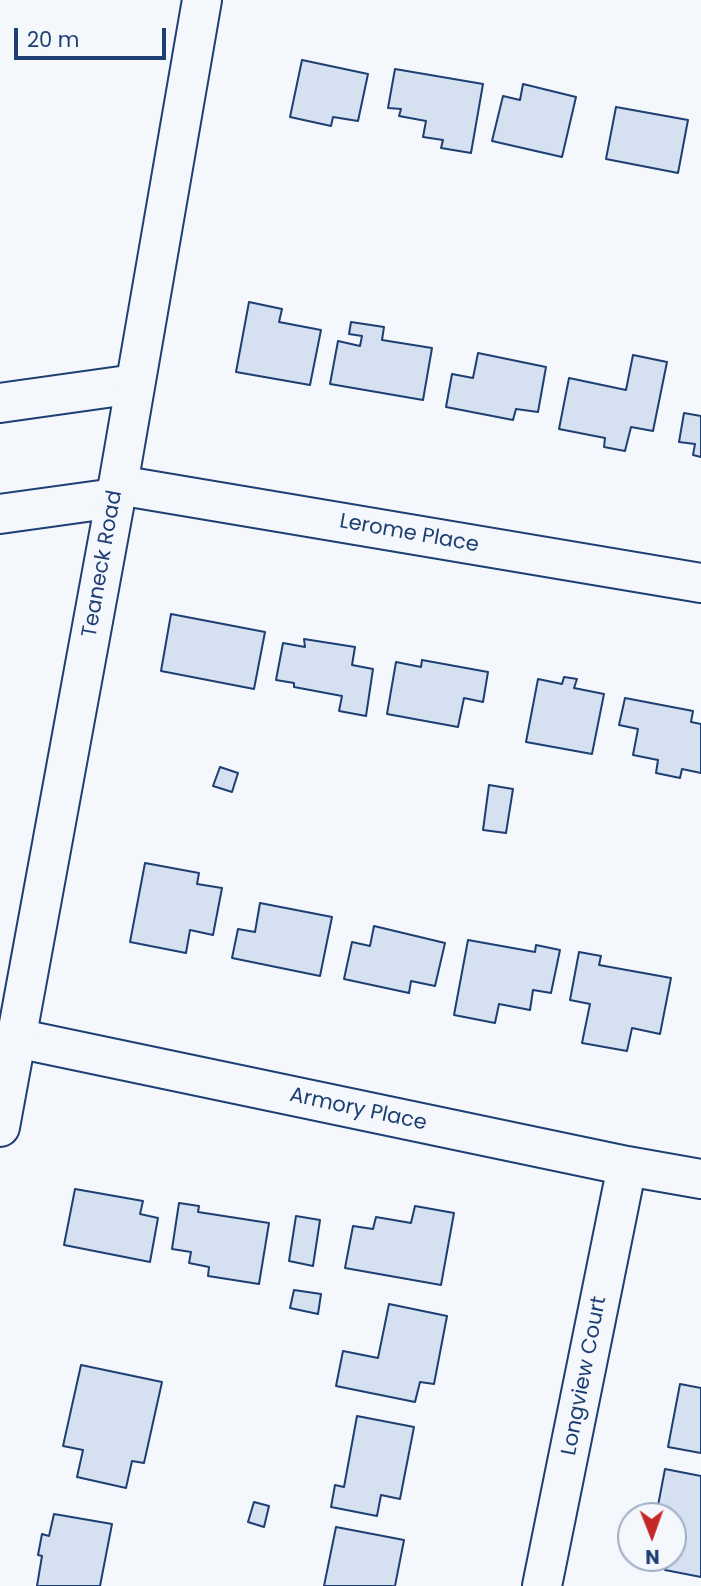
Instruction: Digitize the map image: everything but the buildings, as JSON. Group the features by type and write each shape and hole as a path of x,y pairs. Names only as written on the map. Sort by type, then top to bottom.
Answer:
{"street":[{"name":"Teaneck Road","path":"0,1127 117,491 202,0"},
{"path":"0,402 135,384"},
{"name":"Lerome Place","path":"0,514 117,491 701,583"},
{"name":"Armory Place","path":"16,1038 627,1166 701,1179"},
{"name":"Longview Court","path":"542,1586 627,1166"}]}
